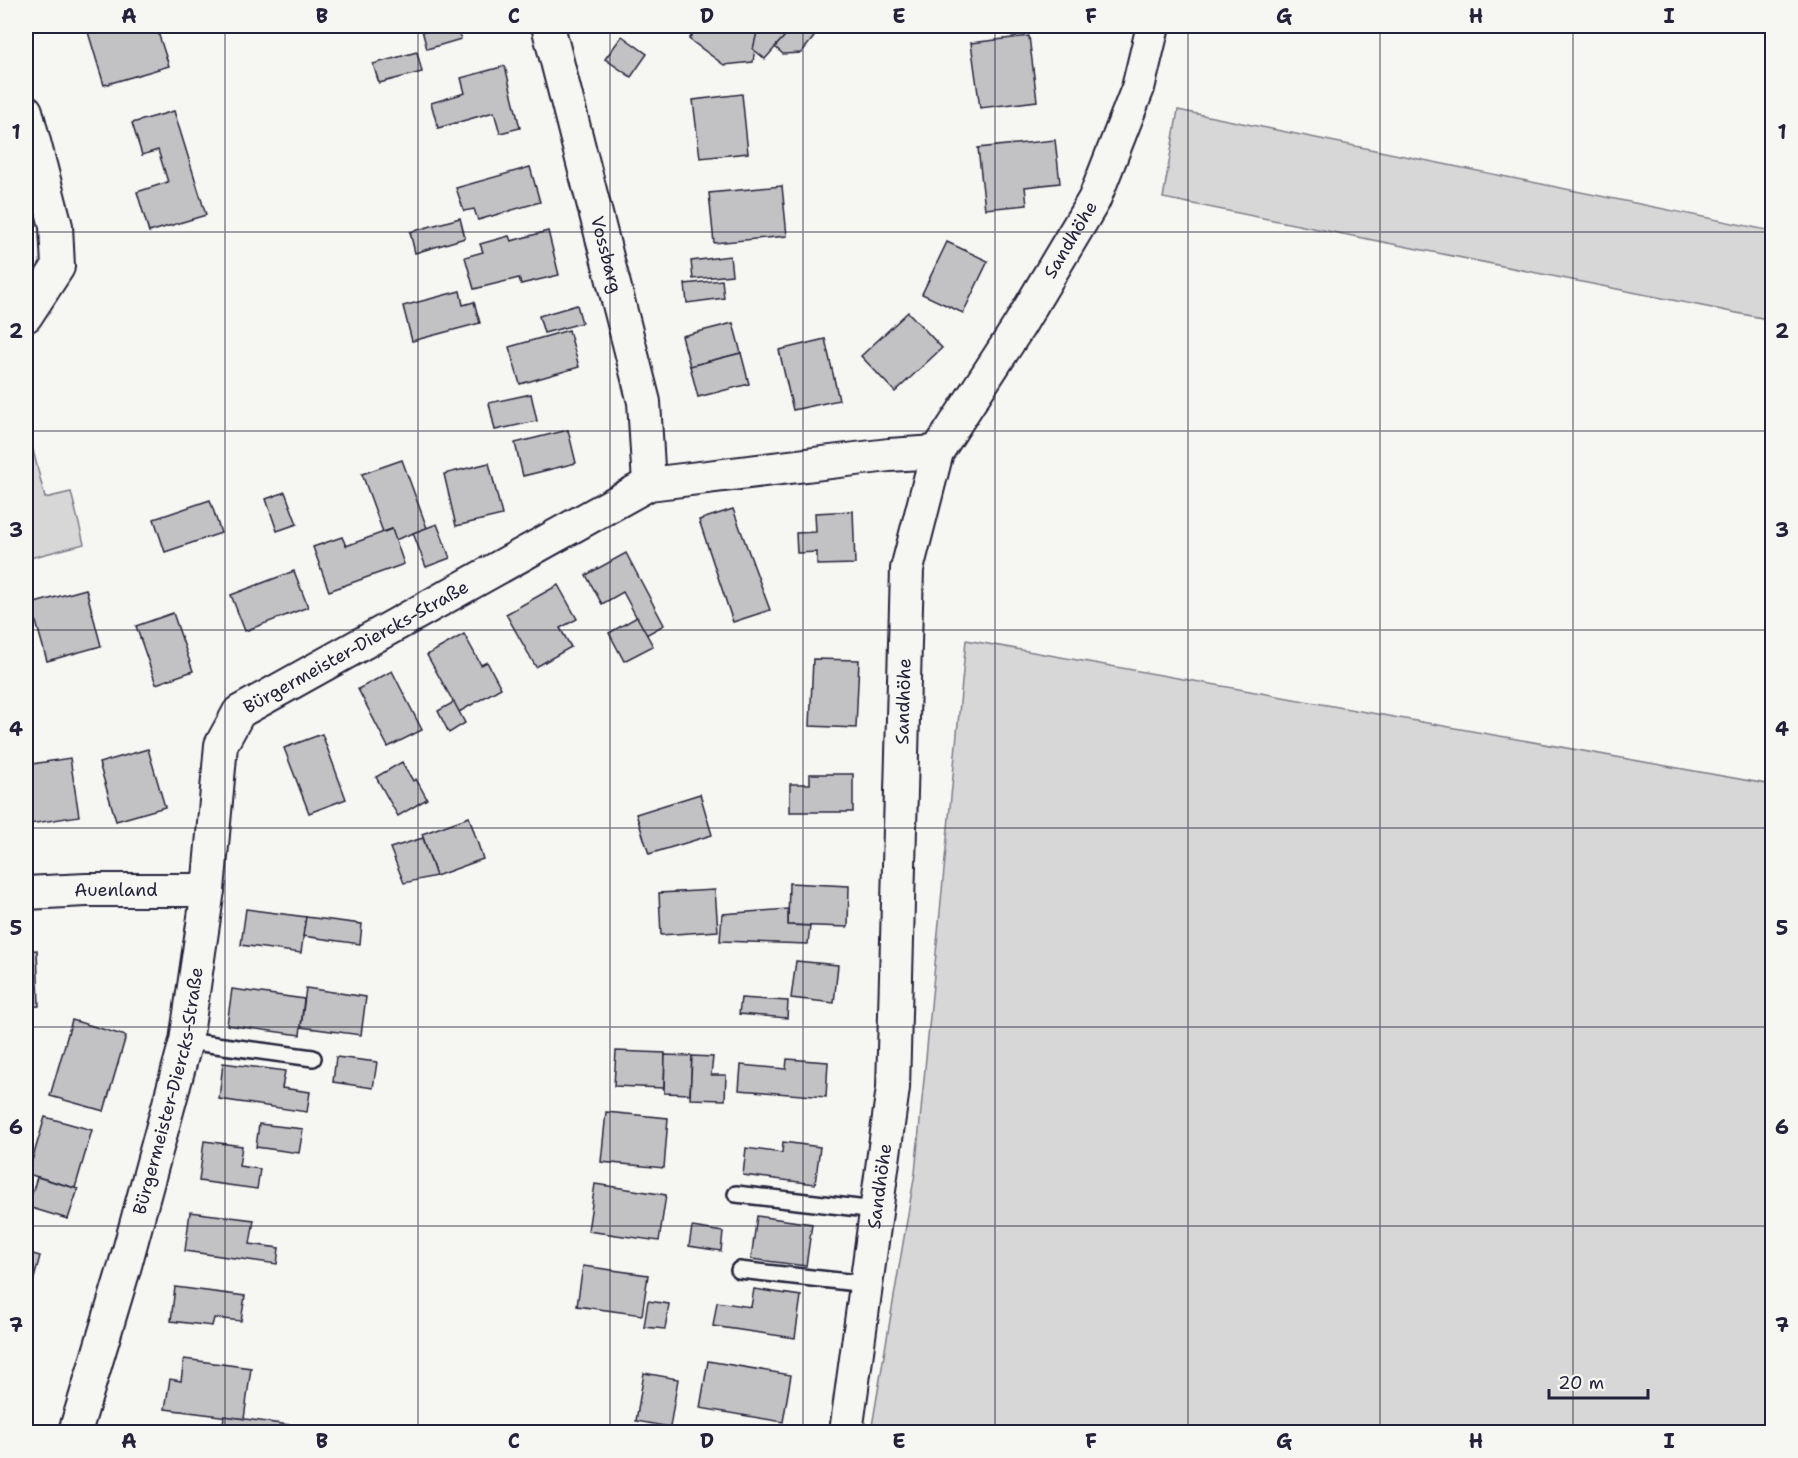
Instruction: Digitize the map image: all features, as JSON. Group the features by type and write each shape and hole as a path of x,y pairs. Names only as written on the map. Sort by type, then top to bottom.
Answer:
{"street":[{"name":"Vossbarg","path":"548,26 644,402 649,484"},
{"name":"Sandhöhe","path":"846,1432 893,1088 907,569 937,452 1019,326 1094,200 1138,88 1154,26"},
{"path":"26,111 56,226 58,267 26,316"},
{"name":"Bürgermeister-Diercks-Straße","path":"75,1432 124,1269 186,1041 208,890 221,745 239,712 649,484 888,455 937,452"},
{"name":"Auenland","path":"26,893 86,890 208,890"}],"lane":[{"path":"186,1041 313,1058"},
{"path":"736,1194 876,1210"},
{"path":"739,1270 866,1284"}],"shaded area":[{"path":"1178,110 1772,231 1772,320 1163,198"},
{"path":"28,430 45,498 71,492 84,544 26,559 26,431"},
{"path":"966,640 1772,785 1772,1432 871,1432 915,1173"}],"building":[{"path":"109,26 156,26 169,66 104,85 88,32"},
{"path":"421,26 491,26 460,34 461,39 427,49"},
{"path":"699,26 754,26 758,28 753,62 724,65 689,39"},
{"path":"754,26 794,26 765,59 753,49 758,28"},
{"path":"794,26 802,26 814,37 801,53 783,54 775,47"},
{"path":"622,36 647,54 631,77 605,59"},
{"path":"1029,36 1037,101 980,108 971,43"},
{"path":"417,52 422,72 379,83 373,64"},
{"path":"505,66 520,128 500,133 494,112 438,128 431,103 465,93 461,78"},
{"path":"742,94 748,153 700,158 693,100"},
{"path":"174,111 206,215 149,232 137,192 168,182 158,150 142,155 132,123"},
{"path":"1055,140 1060,183 1025,187 1027,205 985,209 978,148"},
{"path":"530,167 540,202 478,220 474,209 464,211 456,188"},
{"path":"782,186 787,236 714,243 709,193"},
{"path":"460,218 465,238 415,253 410,232"},
{"path":"548,231 559,275 521,284 519,278 474,289 465,257 483,252 480,244 509,236 511,241"},
{"path":"947,242 988,261 963,313 922,294"},
{"path":"730,256 732,275 693,279 691,261"},
{"path":"722,280 724,298 687,303 685,284"},
{"path":"460,291 463,305 474,302 480,323 412,341 403,306"},
{"path":"577,305 582,323 544,333 539,316"},
{"path":"908,312 942,348 895,392 861,356"},
{"path":"733,323 741,353 690,366 682,336"},
{"path":"569,330 579,367 520,384 509,347"},
{"path":"825,339 839,400 793,410 779,350"},
{"path":"741,353 749,384 698,397 690,366"},
{"path":"531,394 537,421 495,430 489,403"},
{"path":"568,430 576,463 523,476 515,443"},
{"path":"402,460 427,528 395,540 392,529 383,532 362,474"},
{"path":"489,463 502,515 456,526 444,474"},
{"path":"285,492 297,524 277,531 266,499"},
{"path":"210,500 221,533 165,552 154,519"},
{"path":"733,509 770,610 733,622 699,520"},
{"path":"853,511 855,564 817,565 817,552 797,553 796,533 816,532 815,513"},
{"path":"437,524 450,558 426,567 413,533"},
{"path":"392,529 404,564 329,591 313,547 342,537 346,546"},
{"path":"626,553 664,625 646,635 623,592 602,604 586,575"},
{"path":"294,571 308,607 245,631 231,595"},
{"path":"558,585 577,619 560,628 571,647 536,667 506,614"},
{"path":"86,589 101,646 47,661 31,604"},
{"path":"173,613 193,671 156,684 136,626"},
{"path":"637,617 653,646 624,661 609,633"},
{"path":"464,634 481,665 487,662 501,688 459,712 427,655"},
{"path":"813,659 859,660 856,728 810,726"},
{"path":"392,671 422,730 388,747 358,689"},
{"path":"454,702 465,723 449,733 438,711"},
{"path":"322,734 346,799 309,813 284,748"},
{"path":"148,749 165,807 116,821 99,763"},
{"path":"70,758 79,816 30,824 26,792 26,765"},
{"path":"402,762 413,781 416,779 427,799 398,816 376,777"},
{"path":"810,774 853,774 853,812 790,812 790,784 810,784"},
{"path":"700,794 712,835 649,854 636,814"},
{"path":"469,817 483,859 436,876 422,834"},
{"path":"423,838 436,876 404,883 390,848"},
{"path":"789,883 849,886 848,927 788,925"},
{"path":"715,890 718,931 661,935 659,893"},
{"path":"246,909 306,917 301,953 241,945"},
{"path":"788,909 788,925 810,926 808,944 720,941 722,914"},
{"path":"306,917 362,924 360,944 303,936"},
{"path":"37,950 39,1006 26,1007 26,951"},
{"path":"796,961 838,965 834,1003 791,998"},
{"path":"306,988 366,997 361,1035 301,1027"},
{"path":"232,989 304,999 300,1035 227,1025"},
{"path":"741,998 788,1001 787,1018 739,1014"},
{"path":"72,1020 126,1036 104,1111 50,1096"},
{"path":"616,1051 665,1053 664,1088 614,1086"},
{"path":"665,1055 692,1056 690,1094 664,1093"},
{"path":"692,1056 713,1057 711,1075 726,1075 725,1100 690,1099"},
{"path":"336,1057 377,1062 373,1088 333,1082"},
{"path":"787,1059 828,1062 826,1097 739,1090 741,1065 786,1069"},
{"path":"223,1063 285,1071 282,1088 310,1092 307,1112 219,1099"},
{"path":"606,1112 668,1118 664,1168 601,1162"},
{"path":"45,1117 92,1130 75,1188 28,1174"},
{"path":"259,1124 303,1129 299,1153 256,1147"},
{"path":"204,1141 242,1146 239,1166 260,1169 257,1189 199,1181"},
{"path":"783,1142 820,1147 815,1184 743,1175 746,1148 782,1153"},
{"path":"37,1177 78,1189 68,1219 28,1207"},
{"path":"595,1184 666,1195 659,1241 588,1231"},
{"path":"190,1212 254,1220 250,1244 279,1248 277,1264 185,1251"},
{"path":"757,1216 812,1224 806,1266 751,1259"},
{"path":"692,1227 723,1232 721,1251 689,1246"},
{"path":"26,1252 40,1256 26,1309"},
{"path":"583,1266 648,1275 642,1315 577,1306"},
{"path":"175,1287 245,1296 241,1321 214,1318 212,1326 171,1321"},
{"path":"754,1289 801,1296 795,1338 713,1326 717,1302 751,1307"},
{"path":"648,1301 669,1304 665,1329 644,1327"},
{"path":"184,1359 251,1368 244,1419 165,1409 170,1379 181,1381"},
{"path":"708,1361 791,1375 783,1422 700,1408"},
{"path":"644,1373 678,1379 670,1427 636,1421"},
{"path":"224,1416 289,1425 288,1432 222,1432"}]}
